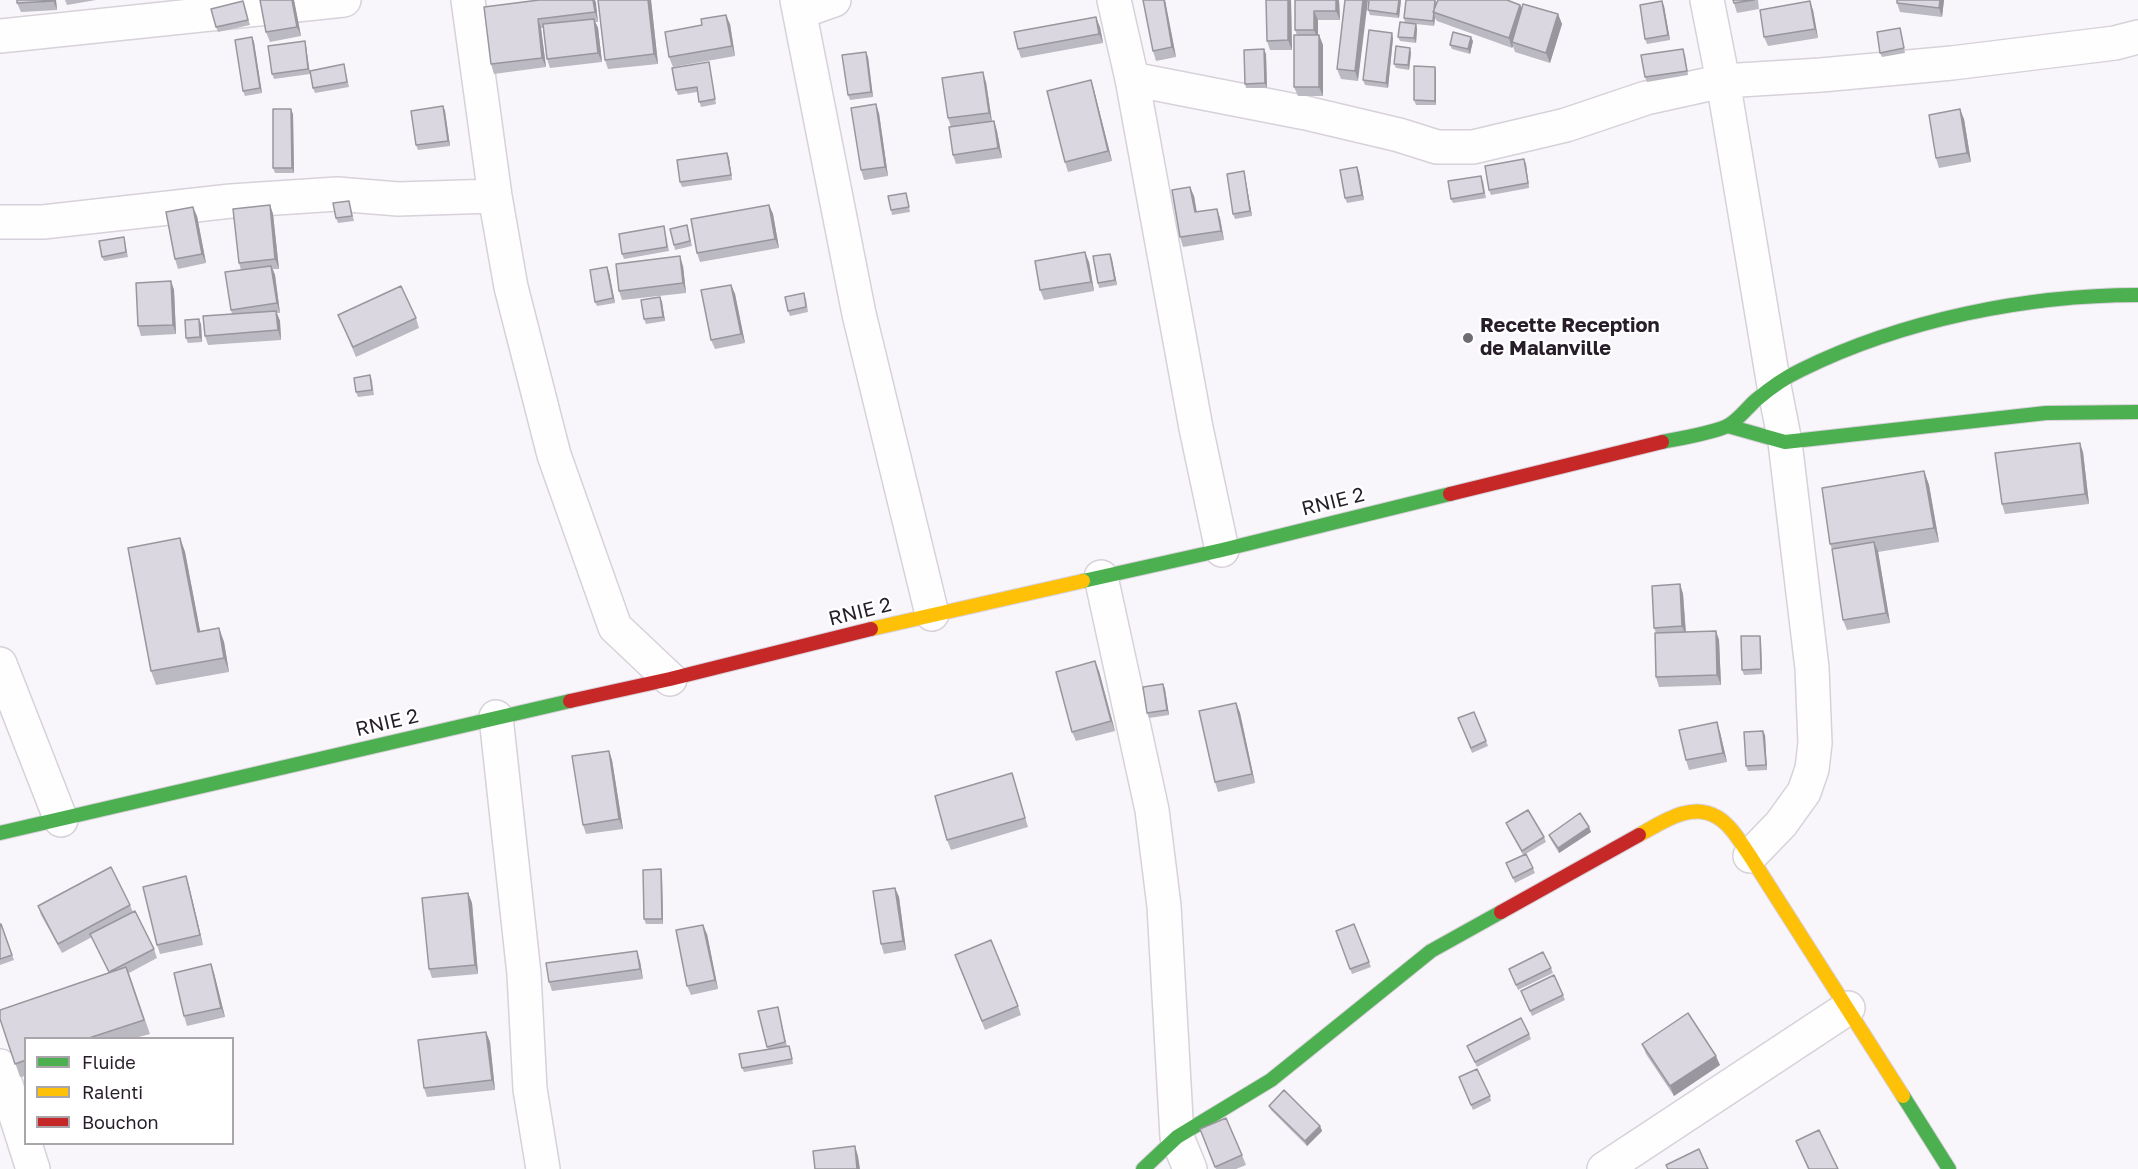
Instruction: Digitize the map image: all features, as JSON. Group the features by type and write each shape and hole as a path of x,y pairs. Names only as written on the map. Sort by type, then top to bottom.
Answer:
{"main road":[{"name":"RNIE 2","path":"0,833 496,717 670,679 932,614 1222,550 1728,426 1774,386 1823,360 1867,344 1938,322 1996,308 2068,298 2138,295"},
{"name":"RNIE 2","path":"1728,426 1785,442 2046,413 2138,412"},
{"path":"1143,1169 1176,1137 1271,1080 1431,951 1672,817 1690,812 1703,812 1717,817 1729,828 1750,856 1949,1169"}],"street":[{"path":"0,36 344,0"},
{"path":"468,0 495,196 511,287 557,466 615,627 670,679"},
{"path":"834,0 798,6 859,314 932,614"},
{"path":"1113,0 1132,78 1196,428 1222,550"},
{"path":"1707,0 1785,442 1812,668 1815,743 1812,769 1804,792 1781,824 1750,856"},
{"path":"1132,78 1306,113 1399,135 1437,147 1473,147 1566,125 1646,98 1723,81 1952,63 2115,43 2138,37"},
{"path":"0,222 43,222 231,201 337,194 398,199 495,196"},
{"path":"1101,578 1152,810 1164,906 1176,1137 1190,1169"},
{"path":"0,664 61,820"},
{"path":"496,717 524,974 530,1089 543,1169"},
{"path":"1604,1169 1848,1008"},
{"path":"0,1066 24,1141"},
{"path":"25,1145 33,1169"}],"building":[{"path":"17,0 53,0 53,1 17,3"},
{"path":"260,0 292,0 297,27 266,32"},
{"path":"539,0 593,0 595,12 538,19 542,58 491,64 484,7"},
{"path":"598,0 648,0 654,54 605,60"},
{"path":"1143,0 1164,0 1172,47 1153,51"},
{"path":"1266,0 1288,0 1288,40 1267,41"},
{"path":"1295,0 1336,0 1336,11 1314,11 1314,30 1295,30"},
{"path":"1345,0 1363,0 1355,71 1337,69"},
{"path":"1369,0 1399,0 1397,14 1368,10"},
{"path":"1406,0 1435,0 1433,21 1404,18"},
{"path":"1438,0 1507,0 1520,5 1509,38 1433,12"},
{"path":"1733,0 1754,0 1734,3"},
{"path":"1897,0 1940,0 1939,8 1897,3"},
{"path":"243,1 248,20 216,27 211,9"},
{"path":"1662,1 1668,35 1645,39 1640,5"},
{"path":"1810,1 1815,29 1764,37 1760,10"},
{"path":"1523,4 1558,14 1546,53 1512,42"},
{"path":"726,15 732,46 669,57 665,32 702,25 701,19"},
{"path":"1096,17 1099,34 1018,49 1014,32"},
{"path":"594,19 598,53 547,59 543,24"},
{"path":"1400,22 1416,24 1414,38 1398,37"},
{"path":"1900,28 1904,48 1880,53 1877,32"},
{"path":"1369,30 1392,33 1386,83 1363,80"},
{"path":"1453,32 1471,37 1468,49 1450,45"},
{"path":"1294,35 1319,35 1319,87 1294,87"},
{"path":"252,37 260,88 243,91 235,40"},
{"path":"305,41 308,69 272,74 268,46"},
{"path":"1396,46 1410,48 1408,65 1394,64"},
{"path":"1264,49 1265,83 1245,84 1244,50"},
{"path":"1683,49 1687,71 1645,77 1641,55"},
{"path":"866,52 871,92 848,95 842,55"},
{"path":"709,62 715,99 699,102 697,87 676,90 672,68"},
{"path":"344,64 347,82 313,88 310,71"},
{"path":"1414,66 1435,67 1435,101 1414,100"},
{"path":"983,72 989,113 948,118 942,78"},
{"path":"1091,80 1108,151 1065,162 1047,91"},
{"path":"876,104 885,167 861,170 851,108"},
{"path":"443,106 448,141 416,145 411,111"},
{"path":"273,109 291,109 292,168 273,168"},
{"path":"1960,109 1967,153 1936,158 1929,115"},
{"path":"994,121 998,148 953,155 949,127"},
{"path":"727,153 731,175 680,182 677,160"},
{"path":"1524,159 1528,183 1489,190 1485,166"},
{"path":"1357,167 1362,195 1345,198 1340,170"},
{"path":"1244,171 1250,211 1233,214 1227,174"},
{"path":"1481,176 1484,193 1451,199 1448,181"},
{"path":"1190,187 1195,212 1217,209 1221,231 1180,237 1172,190"},
{"path":"906,193 909,207 891,210 888,196"},
{"path":"349,201 352,216 336,218 333,203"},
{"path":"270,205 275,259 239,263 233,209"},
{"path":"769,205 775,239 697,253 691,219"},
{"path":"193,207 202,254 175,259 166,212"},
{"path":"687,225 690,241 674,245 670,229"},
{"path":"664,226 667,247 622,254 619,234"},
{"path":"124,237 126,252 102,257 99,241"},
{"path":"1085,252 1091,282 1040,290 1035,261"},
{"path":"1110,254 1115,280 1098,283 1093,256"},
{"path":"680,256 683,283 619,291 616,264"},
{"path":"271,266 277,303 231,310 225,272"},
{"path":"607,267 613,298 595,302 590,270"},
{"path":"171,281 173,325 138,326 136,283"},
{"path":"731,285 741,334 711,340 701,290"},
{"path":"401,286 416,318 353,347 338,315"},
{"path":"804,293 806,307 788,311 785,297"},
{"path":"660,297 663,317 644,319 641,300"},
{"path":"276,311 278,330 205,336 203,316"},
{"path":"199,319 200,337 186,338 185,320"},
{"path":"370,375 372,390 356,392 354,378"},
{"path":"2080,443 2085,494 2002,504 1995,453"},
{"path":"1924,471 1934,528 1830,544 1822,488"},
{"path":"180,538 198,632 219,628 224,658 151,671 128,548"},
{"path":"1874,542 1886,613 1843,620 1832,549"},
{"path":"1680,584 1682,626 1654,628 1652,586"},
{"path":"1716,631 1717,675 1656,677 1655,633"},
{"path":"1741,636 1760,636 1761,669 1742,670"},
{"path":"1095,661 1111,721 1072,732 1056,672"},
{"path":"1163,684 1167,710 1147,713 1143,687"},
{"path":"1236,703 1252,774 1215,782 1199,711"},
{"path":"1474,712 1486,741 1471,748 1458,718"},
{"path":"1717,722 1723,753 1686,760 1679,730"},
{"path":"1763,731 1766,765 1746,766 1744,732"},
{"path":"609,751 619,819 583,825 572,756"},
{"path":"1012,773 1025,818 947,840 935,796"},
{"path":"1528,810 1544,837 1522,851 1506,823"},
{"path":"1580,813 1589,827 1558,848 1549,835"},
{"path":"1526,854 1533,868 1513,878 1506,863"},
{"path":"111,867 130,905 58,944 38,906"},
{"path":"661,869 662,919 644,919 643,870"},
{"path":"186,876 200,935 157,945 143,887"},
{"path":"895,888 903,941 881,944 873,891"},
{"path":"468,893 475,965 429,969 422,898"},
{"path":"135,911 154,949 109,972 90,934"},
{"path":"0,924 12,955 0,959"},
{"path":"1354,924 1369,962 1350,969 1336,931"},
{"path":"703,925 715,980 687,986 676,930"},
{"path":"991,940 1018,1006 982,1021 955,955"},
{"path":"637,951 640,969 549,982 546,963"},
{"path":"1543,952 1551,968 1516,985 1509,969"},
{"path":"211,964 221,1008 184,1016 174,973"},
{"path":"126,967 144,1020 92,1037 24,1037 24,1061 15,1064 0,1019 0,1010"},
{"path":"1554,975 1563,995 1530,1011 1521,991"},
{"path":"778,1007 785,1042 767,1047 758,1011"},
{"path":"1688,1013 1716,1056 1670,1086 1642,1044"},
{"path":"1521,1018 1529,1034 1475,1062 1467,1046"},
{"path":"486,1032 492,1080 424,1088 418,1040"},
{"path":"789,1046 792,1059 742,1068 739,1054"},
{"path":"1477,1069 1490,1096 1471,1105 1459,1077"},
{"path":"1284,1090 1320,1126 1305,1141 1269,1106"},
{"path":"1226,1118 1242,1155 1215,1167 1200,1129"},
{"path":"1819,1130 1838,1169 1809,1169 1796,1141"},
{"path":"855,1146 857,1169 815,1169 813,1151"},
{"path":"1699,1149 1708,1169 1668,1169 1666,1165"}],"traffic: fast":[{"path":"1662,442 1724,428 1767,391 1789,376 1840,352 1922,324 1965,314 2052,300 2138,295"},
{"path":"1728,426 1785,442 2046,413 2138,412"},
{"path":"1083,581 1222,550 1450,494"},
{"path":"0,833 570,701"},
{"path":"1143,1169 1177,1137 1271,1080 1431,951 1501,912"},
{"path":"1903,1096 1949,1169"}],"traffic: slow":[{"path":"871,629 1083,581"},
{"path":"1639,835 1666,820 1687,812 1707,813 1727,825 1750,856 1903,1096"}],"traffic: jam":[{"path":"1450,494 1662,442"},
{"path":"570,701 670,679 871,629"},
{"path":"1501,912 1639,835"}],"place":[{"name":"Recette Reception de Malanville","path":"1468,338"}]}
